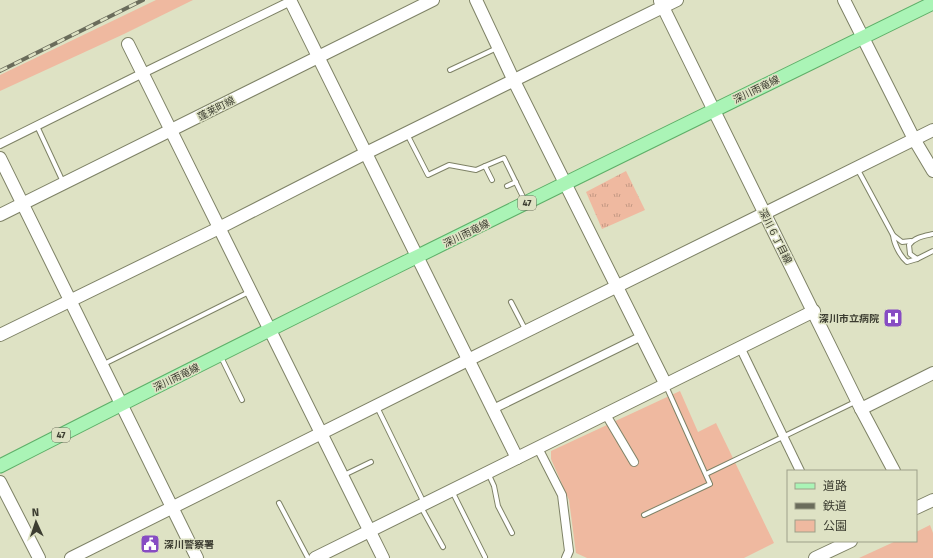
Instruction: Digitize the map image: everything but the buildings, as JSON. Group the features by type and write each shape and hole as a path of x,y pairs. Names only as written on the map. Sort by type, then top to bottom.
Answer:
{"main road":[{"name":"深川雨竜線","path":"0,466 121,404 713,110 932,4"}],"street":[{"path":"0,144 291,0 517,458"},
{"name":"蓬莱町線","path":"0,215 433,0"},
{"path":"476,0 514,81 665,383"},
{"path":"0,336 219,228 366,153 514,81 662,4 677,0"},
{"path":"844,0 914,139 933,171"},
{"name":"深川６丁目線","path":"662,4 764,213 893,470"},
{"path":"128,44 383,558"},
{"path":"71,558 933,130"},
{"path":"0,158 197,558"},
{"path":"315,558 538,448 665,383 814,311"},
{"path":"493,409 642,336"},
{"path":"740,347 800,470"},
{"path":"859,404 933,373"},
{"path":"605,413 634,462"},
{"path":"538,448 562,495 569,551 566,558"},
{"path":"0,482 39,558"},
{"path":"917,508 933,500"},
{"path":"815,558 836,544"}],"lane":[{"path":"450,70 498,47"},
{"path":"37,126 63,184"},
{"path":"407,133 428,174 449,165 476,170 504,158 526,203"},
{"path":"485,166 492,180"},
{"path":"857,168 893,235 902,242 912,241 921,236 933,234"},
{"path":"507,186 516,182"},
{"path":"893,235 893,242 903,258 908,262 933,251"},
{"path":"912,241 909,245 910,254 917,259"},
{"path":"102,365 250,292"},
{"path":"511,302 526,331"},
{"path":"220,355 242,400"},
{"path":"644,515 710,484 665,383"},
{"path":"706,474 784,436 859,404"},
{"path":"376,406 443,547"},
{"path":"342,476 371,462"},
{"path":"487,472 494,486 498,506 512,533"},
{"path":"451,490 485,557"},
{"path":"280,503 308,558"}],"green space":[{"path":"156,0 193,0 124,34 0,91 0,75"},
{"path":"626,171 645,210 602,229 586,192"},
{"path":"680,391 698,432 716,423 774,543 744,558 587,558 576,553 569,500 551,459 551,451"},
{"path":"930,525 933,533 933,558 859,558 894,542 917,542 917,532"}],"railway":[{"path":"0,71 143,0"}],"place":[{"name":"深川市立病院","path":"893,318"},
{"name":"深川警察署","path":"150,544"}]}
